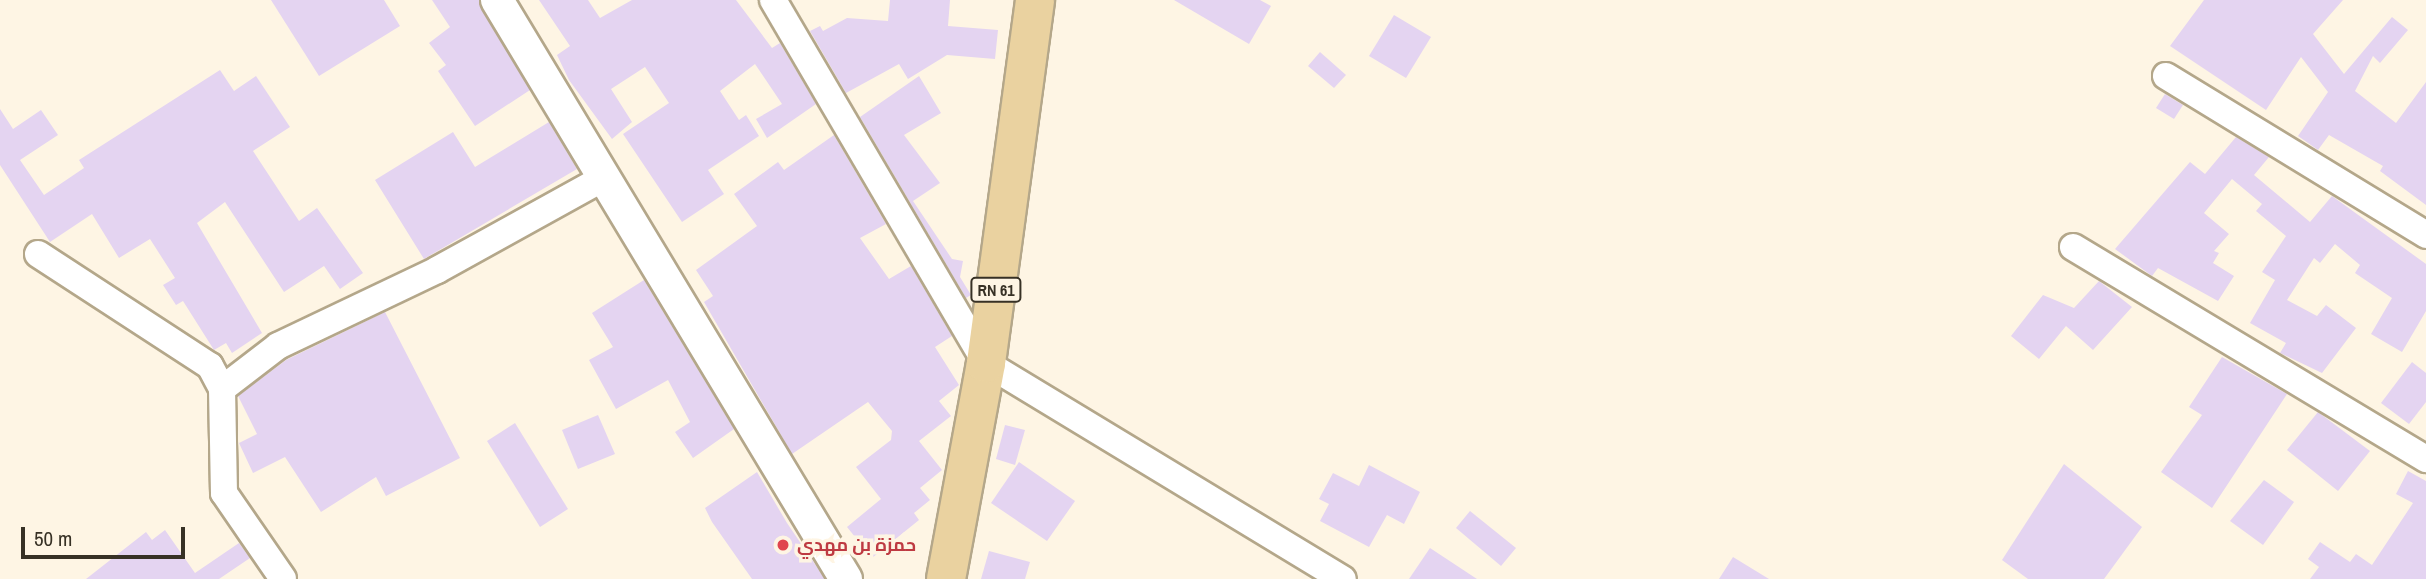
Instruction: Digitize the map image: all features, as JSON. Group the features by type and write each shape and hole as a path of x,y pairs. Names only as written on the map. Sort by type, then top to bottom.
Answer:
{"main road":[{"name":"RN 61","path":"946,579 986,363 1035,0"}],"street":[{"path":"498,0 846,579"},
{"path":"773,0 986,363 1343,579"},
{"path":"2166,76 2426,235"},
{"path":"222,389 278,346 437,270 604,177"},
{"path":"2073,247 2426,459"},
{"path":"38,254 210,366 222,389 224,493 283,579"}],"building":[{"path":"271,0 384,0 400,26 319,76"},
{"path":"432,0 479,0 530,90 475,126 438,71 446,65 429,43 450,27"},
{"path":"539,0 588,0 600,18 632,0 736,0 772,48 780,43 816,104 767,138 756,119 782,104 755,64 720,91 739,120 746,115 759,136 708,170 724,194 682,222 623,134 669,103 645,67 611,89 632,122 612,139 569,80 557,55 570,46"},
{"path":"890,0 950,0 948,26 998,30 995,59 947,55 908,79 899,64 846,93 810,31 820,26 823,31 847,18 888,21"},
{"path":"1174,0 1260,0 1271,6 1249,44"},
{"path":"2204,0 2343,0 2313,34 2344,74 2392,17 2408,30 2380,63 2373,56 2355,91 2396,123 2426,82 2426,205 2380,171 2383,166 2329,135 2318,150 2298,136 2328,92 2301,57 2266,110 2170,46"},
{"path":"1394,15 1431,37 1406,78 1369,56"},
{"path":"1320,52 1346,75 1334,88 1308,66"},
{"path":"220,70 234,91 256,76 290,127 253,151 299,221 317,208 363,273 340,289 324,266 284,292 225,202 197,223 262,333 232,353 226,343 214,350 183,301 176,305 163,285 175,278 150,239 119,258 92,214 50,242 0,165 0,109 13,129 41,110 58,135 20,160 44,195 84,168 79,160"},
{"path":"919,76 941,113 904,135 940,183 913,201 952,259 963,261 960,277 971,295 966,298 860,117"},
{"path":"2165,94 2183,105 2174,119 2156,108"},
{"path":"549,122 577,169 424,259 375,180 453,132 475,167"},
{"path":"834,135 886,224 860,238 889,279 911,266 952,336 935,347 959,385 939,401 951,416 919,441 942,470 920,488 930,500 914,513 919,520 872,558 847,527 881,499 856,467 891,440 892,431 868,402 792,454 704,302 713,296 696,270 757,226 734,194 778,162 784,170"},
{"path":"2236,137 2269,157 2254,175 2310,222 2332,196 2426,264 2426,311 2402,352 2371,334 2392,298 2355,273 2360,265 2335,244 2320,263 2314,258 2287,300 2317,316 2326,305 2356,328 2322,373 2280,353 2286,343 2250,323 2275,280 2262,272 2286,236 2256,211 2262,204 2232,179 2204,213 2229,234 2214,251 2219,253 2213,263 2234,276 2218,301 2158,268 2152,276 2115,249 2190,162 2205,174"},
{"path":"644,280 734,429 693,458 675,432 690,422 668,380 616,409 589,360 613,347 592,313"},
{"path":"2099,281 2132,307 2093,350 2066,326 2039,359 2011,336 2043,295 2074,308"},
{"path":"385,312 460,458 386,496 376,477 321,512 285,457 253,473 239,443 257,434 238,396 286,360"},
{"path":"2222,357 2287,394 2212,508 2161,472 2202,415 2189,407"},
{"path":"2412,362 2426,373 2426,402 2409,424 2381,403"},
{"path":"2318,412 2370,451 2338,491 2287,450"},
{"path":"598,415 615,454 578,469 562,430"},
{"path":"515,423 568,509 540,527 487,441"},
{"path":"1005,425 1025,430 1015,465 996,459"},
{"path":"1019,462 1075,501 1047,541 991,503"},
{"path":"2064,464 2142,527 2104,579 2028,579 2002,560"},
{"path":"1369,465 1420,492 1404,524 1387,515 1369,547 1320,521 1329,504 1319,499 1333,473 1359,486"},
{"path":"2408,471 2426,481 2426,579 2310,579 2319,567 2308,559 2320,542 2350,562 2356,554 2372,565 2413,503 2396,494"},
{"path":"757,472 825,579 752,579 712,522 705,508"},
{"path":"2264,480 2294,502 2263,545 2230,521"},
{"path":"1470,511 1516,548 1501,566 1456,528"},
{"path":"165,530 195,573 239,543 250,558 219,579 86,579 146,532 152,540"},
{"path":"1430,548 1477,579 1409,579"},
{"path":"989,551 1030,562 1025,579 981,579"},
{"path":"1733,557 1769,579 1719,579"}],"place":[{"name":"حمزة بن مهدي","path":"783,545"}]}
